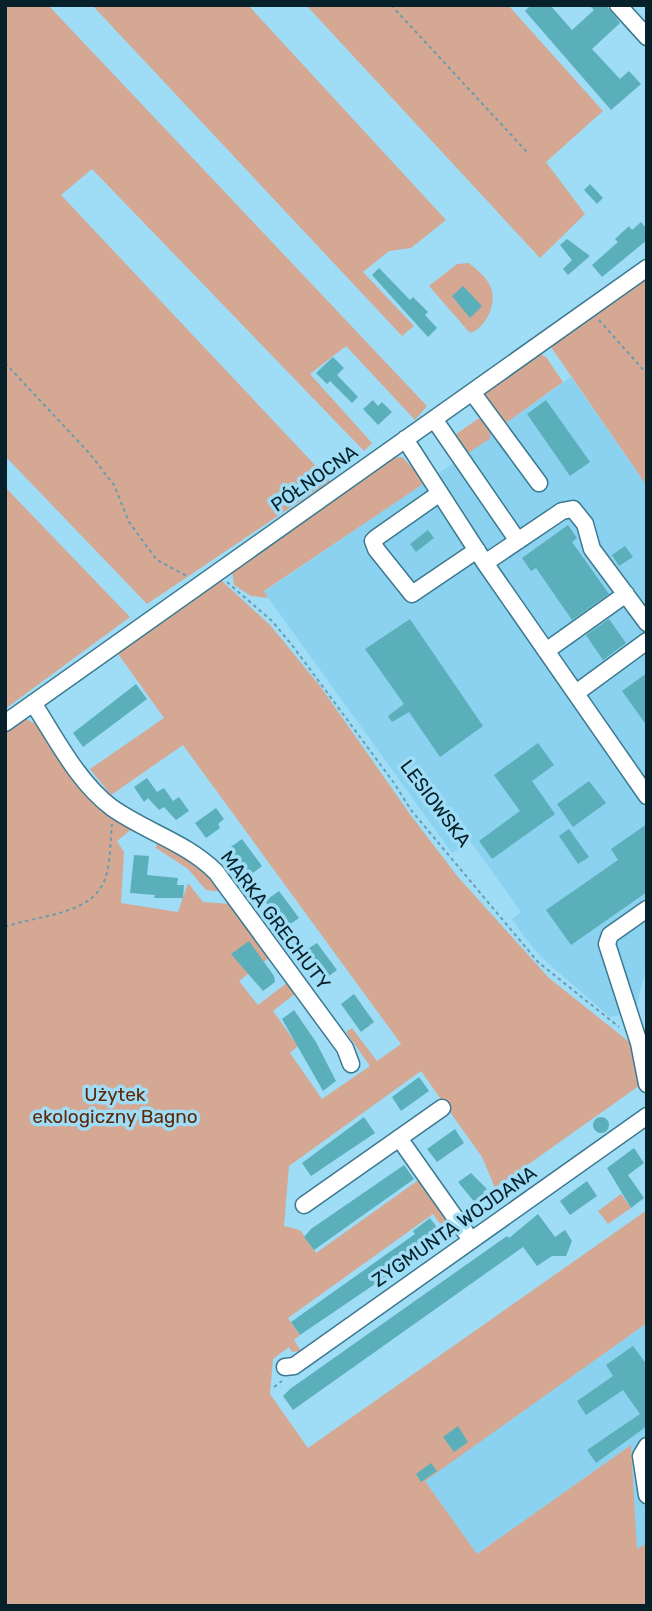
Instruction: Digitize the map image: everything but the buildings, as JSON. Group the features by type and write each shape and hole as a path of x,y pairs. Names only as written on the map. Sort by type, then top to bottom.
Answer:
{"street":[{"path":"618,5 647,37"},
{"name":"PÓŁNOCNA","path":"5,723 647,268"},
{"path":"472,392 539,483"},
{"path":"434,419 518,541"},
{"path":"405,439 481,556 647,796"},
{"path":"440,493 373,541 376,549 412,594 481,556 518,541 562,511 573,509 585,524 592,549 647,624"},
{"path":"546,651 625,594"},
{"path":"576,693 647,641"},
{"name":"MARKA GRECHUTY","path":"33,703 84,781 114,809 198,855 216,872 345,1048 351,1064"},
{"path":"647,909 607,939 639,1043 647,1084"},
{"path":"304,1205 442,1108"},
{"name":"ZYGMUNTA WOJDANA","path":"285,1367 293,1366 647,1116"},
{"path":"399,1138 471,1240"},
{"path":"647,1446 642,1456 647,1495"}],"path":[{"path":"391,5 527,152"},
{"path":"594,306 605,329 647,373"},
{"path":"5,363 90,454 114,485 130,522 158,559 201,584"},
{"name":"LESIOWSKA","path":"218,571 272,621 292,645 411,810 538,962 639,1043"},
{"path":"5,927 76,908 96,893 106,877 114,809"}],"shaded area":[{"path":"571,377 647,486 647,964 635,1012 610,1017 541,957 523,935 512,919 521,912 470,841 452,853 264,592 490,438 489,435"},
{"path":"647,1323 647,1543 637,1550 631,1445 477,1554 424,1481"}],"green space":[{"path":"5,5 48,5 427,406 415,420 346,346 310,374 372,443 364,451 92,169 61,195 330,481 147,604 5,456"},
{"path":"92,5 248,5 446,220 411,248 389,251 363,272 414,326 402,336"},
{"path":"306,5 508,5 603,111 546,162 585,214 540,258"},
{"path":"469,263 487,280 492,294 489,315 481,326 470,333 429,286 457,264"},
{"path":"647,278 647,486 551,347"},
{"path":"538,353 546,357 563,382 503,425 482,394"},
{"path":"479,418 495,431 489,435 491,438 465,455 455,435"},
{"path":"402,457 426,482 264,591 268,598 251,596 234,585 232,570 389,458"},
{"path":"5,487 130,617 5,709"},
{"name":"Użytek ekologiczny Bagno","path":"217,580 222,581 270,625 320,686 412,817 458,877 549,978 633,1045 643,1083 495,1188 482,1157 421,1071 289,1166 284,1226 300,1230 316,1253 420,1179 454,1228 452,1240 433,1214 288,1318 300,1335 294,1340 301,1351 292,1352 289,1347 273,1359 270,1394 308,1448 647,1210 647,1323 425,1481 477,1554 631,1445 637,1549 647,1543 647,1606 5,1606 5,729 22,717 38,725 88,797 133,828 117,841 124,852 121,903 178,912 188,883 203,902 230,904 270,957 239,981 258,1005 288,982 296,993 273,1011 298,1046 290,1053 322,1099 370,1066 346,1032 352,1028 377,1061 401,1044 183,745 111,795 90,769 164,718 116,651"},
{"path":"157,841 194,862 222,892 206,890 188,869 156,848"},
{"path":"621,1194 631,1208 608,1224 598,1211"}]}
